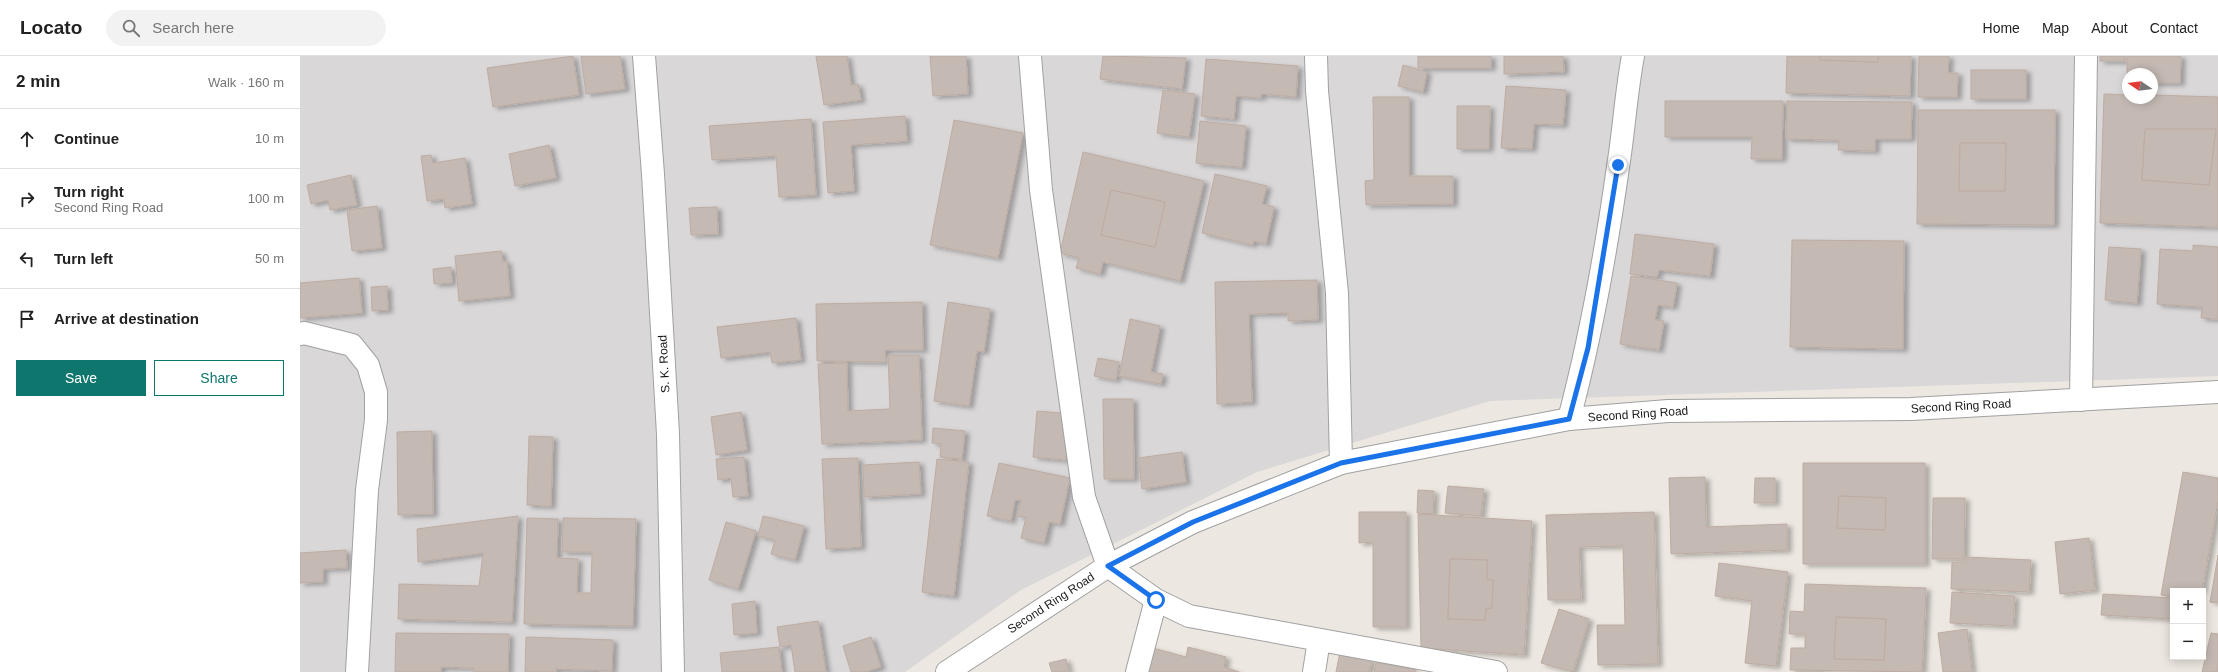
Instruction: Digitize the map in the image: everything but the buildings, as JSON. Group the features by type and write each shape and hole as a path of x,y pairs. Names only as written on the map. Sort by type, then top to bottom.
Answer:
{"street":[{"name":"S. K. Road","path":"644,56 653,174 668,434 673,672"},
{"path":"1030,56 1041,190 1084,497 1108,566 1156,600 1189,616 1496,672"},
{"path":"1316,56 1317,90 1337,294 1341,463"},
{"path":"1569,419 1588,348 1604,258 1618,165 1626,89 1633,56"},
{"path":"2081,400 2086,56"},
{"path":"300,334 304,333 352,345 368,365 376,392 376,420 367,490 357,672"},
{"name":"Second Ring Road","path":"947,672 1108,566 1193,522 1341,463 1569,419 1668,411 1911,409 2218,392"},
{"path":"1137,672 1156,600"},
{"path":"1314,672 1319,640"}],"shaded area":[{"path":"300,56 2218,56 2218,376 1490,401 1257,472 1021,590 905,672 300,672"}],"route":[{"path":"1156,600 1108,566 1193,522 1341,463 1569,419 1588,348 1604,258 1618,165"}]}
